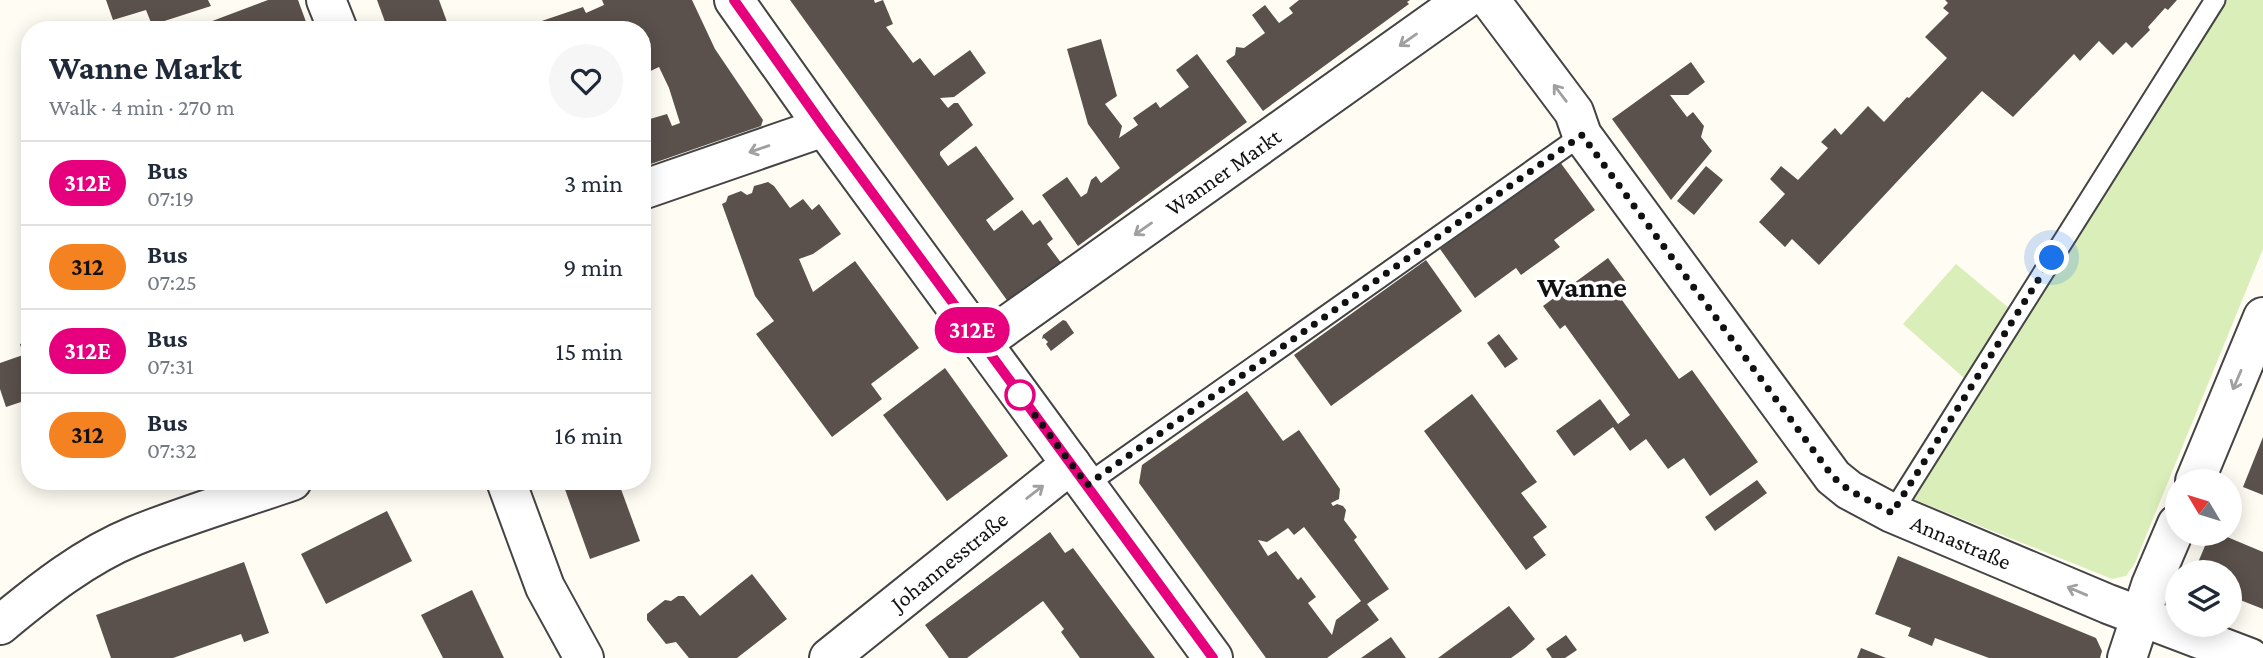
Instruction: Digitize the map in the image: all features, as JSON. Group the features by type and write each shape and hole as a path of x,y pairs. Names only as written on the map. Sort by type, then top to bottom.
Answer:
{"street":[{"path":"326,0 334,21"},
{"path":"734,0 1213,658"},
{"name":"Wanner Markt","path":"982,343 1464,0"},
{"name":"Annastraße","path":"1490,0 1574,112 1582,135 1833,477 1849,490 1892,513 2250,658"},
{"path":"651,187 824,127"},
{"path":"2200,469 2263,317"},
{"name":"Johannesstraße","path":"829,658 1079,475"},
{"path":"0,625 78,566 133,536 266,490"},
{"path":"509,490 545,587 584,658"},
{"path":"2127,658 2140,615 2168,546"}],"lane":[{"path":"1892,513 2216,0"},
{"path":"1079,475 1582,135"}],"green space":[{"path":"2215,0 2263,0 2263,249 2173,469 2165,469 2165,489 2135,563 2126,576 2112,579 1903,495 1972,385 1903,324 1956,264 2016,314"}],"building":[{"path":"106,0 208,0 211,6 164,21 150,21 146,10 113,20"},
{"path":"268,0 298,0 306,21 212,21"},
{"path":"377,0 439,0 447,21 385,21"},
{"path":"602,0 692,0 715,49 763,120 761,126 651,164 651,119 667,114 672,126 680,123 659,67 651,71 651,21 542,21 583,7 586,13 604,5"},
{"path":"790,0 874,0 875,3 883,0 893,24 886,27 913,63 920,58 934,76 970,50 986,73 954,97 940,98 948,108 958,103 973,125 940,152 940,155 948,166 976,146 1014,199 986,220 994,231 1022,210 1033,225 1040,220 1053,239 1047,244 1062,264 1009,303"},
{"path":"1299,0 1410,0 1407,2 1409,4 1263,111 1226,61 1235,55 1236,47 1244,48 1265,33 1252,15 1265,5 1279,23 1293,13 1289,8"},
{"path":"1945,0 2177,0 2168,10 2165,8 2148,27 2150,30 2132,48 2126,42 2113,55 2099,41 2080,61 2074,54 2013,117 1982,91 1819,265 1792,239 1785,247 1759,222 1785,194 1770,179 1781,166 1798,180 1828,148 1821,142 1835,128 1841,135 1868,106 1884,122 1907,97 1909,98 1947,58 1925,37 1949,13 1943,8 1948,3"},
{"path":"1101,39 1117,96 1105,104 1122,126 1119,138 1138,125 1133,118 1156,102 1160,108 1189,87 1176,70 1197,54 1247,122 1078,246 1042,195 1067,177 1081,197 1087,193 1091,180 1096,176 1101,183 1120,168 1088,124 1067,49"},
{"path":"1691,62 1705,82 1688,95 1670,95 1687,117 1693,112 1704,126 1701,137 1712,151 1671,200 1612,119"},
{"path":"1560,162 1595,210 1554,240 1560,247 1521,275 1516,268 1475,298 1440,249"},
{"path":"1706,166 1723,180 1694,215 1677,201"},
{"path":"768,182 790,208 803,199 812,210 819,204 841,234 813,254 799,259 813,292 855,261 919,348 871,384 882,399 832,437 756,334 774,321 755,296 722,204 728,196 741,191 747,195 752,193 754,186"},
{"path":"1608,258 1625,281 1614,289 1679,379 1692,370 1758,462 1710,496 1684,458 1668,469 1646,439 1630,451 1613,427 1574,456 1556,431 1600,399 1618,424 1630,415 1565,325 1560,329 1543,306"},
{"path":"1426,260 1462,311 1331,406 1294,355"},
{"path":"1063,320 1074,333 1051,351 1046,344 1048,342 1042,339 1043,335"},
{"path":"1499,334 1518,359 1505,368 1487,343"},
{"path":"21,356 21,402 6,407 0,389 0,363"},
{"path":"945,368 1008,456 947,501 883,415"},
{"path":"1247,391 1283,441 1299,430 1340,489 1339,499 1331,503 1333,506 1343,506 1346,510 1344,520 1357,537 1354,540 1389,589 1367,604 1379,620 1327,658 1266,658 1139,483 1142,465","holes":["1304,527 1361,601 1336,620 1332,635 1308,603 1316,597 1301,577 1298,580 1276,551 1268,556 1258,540 1267,542 1288,528 1294,535"]},
{"path":"1472,394 1537,482 1521,493 1547,527 1533,537 1546,555 1526,570 1424,431"},
{"path":"2263,437 2263,495 2243,487"},
{"path":"1757,480 1767,493 1715,531 1705,517"},
{"path":"565,490 621,490 640,541 590,559"},
{"path":"387,511 412,561 326,604 301,554"},
{"path":"1050,532 1065,553 1073,548 1155,658 1080,658 1061,632 1064,629 1043,601 967,658 949,658 925,625"},
{"path":"2242,543 2263,552 2263,609 2242,601 2242,560 2199,560 2205,546 2242,546"},
{"path":"1898,556 2096,638 2102,651 2100,658 1989,658 1935,638 1932,646 1908,636 1911,628 1875,614"},
{"path":"244,562 269,633 244,642 241,634 173,658 111,658 96,615"},
{"path":"752,574 787,619 737,658 689,658 676,642 666,644 647,620 647,614 665,600 671,601 678,596 684,596 700,616"},
{"path":"472,590 504,658 443,658 421,615"},
{"path":"1509,606 1535,639 1525,648 1511,658 1438,658"},
{"path":"1566,635 1577,650 1565,658 1552,658 1546,649"},
{"path":"1391,637 1406,658 1361,658"},
{"path":"1861,648 1886,658 1857,658"}],"bus line":[{"name":"312E","path":"734,0 1213,658"}],"district":[{"name":"Wanne","path":"1582,287"}],"route":[{"path":"1020,395 1087,485 1582,135 1833,477 1849,490 1892,513 2052,258"}]}
